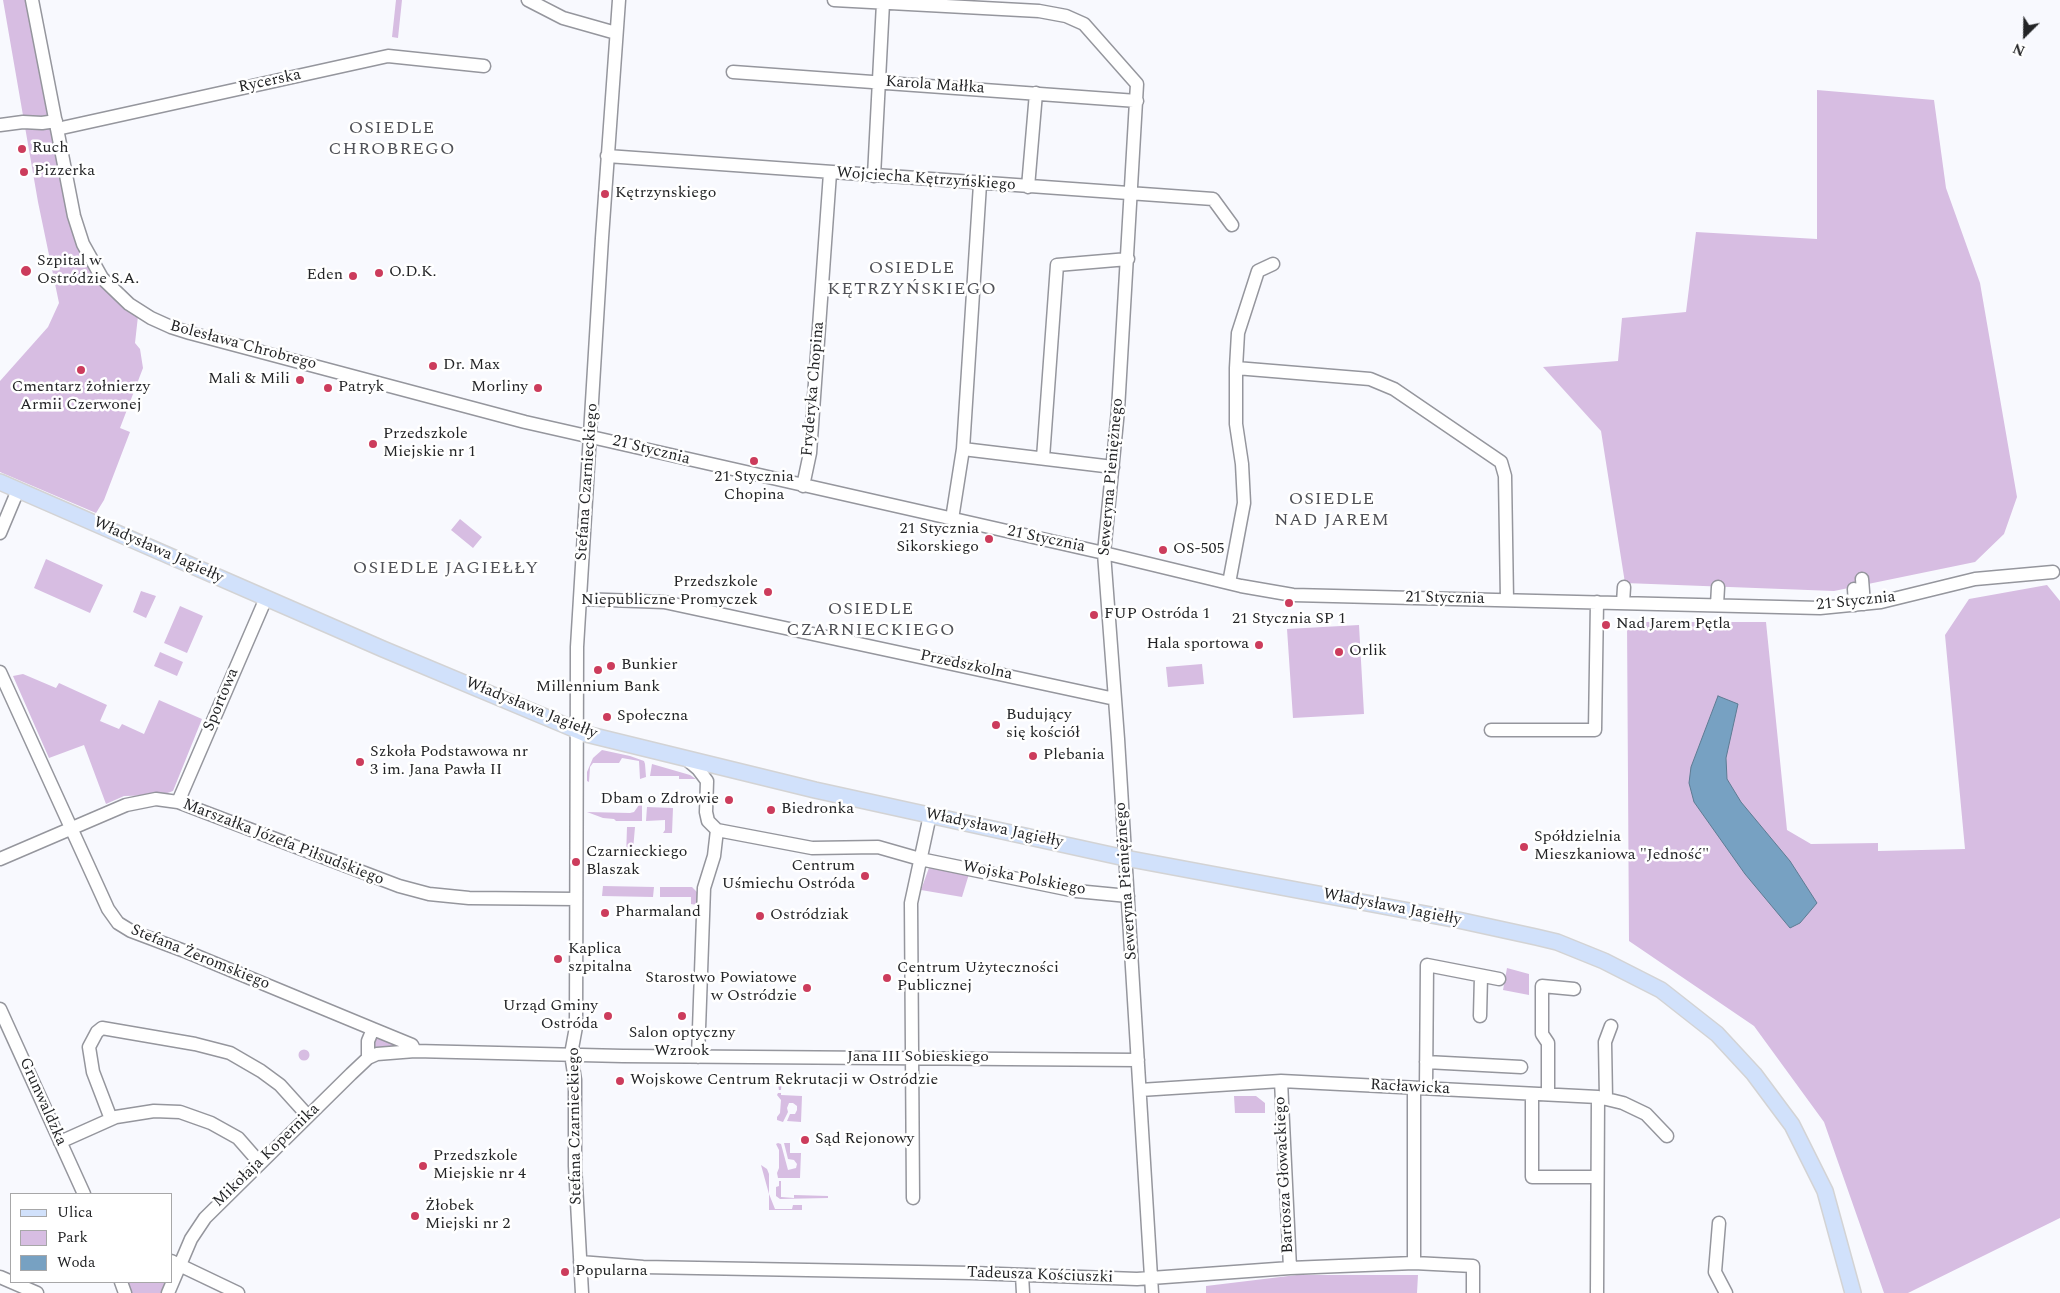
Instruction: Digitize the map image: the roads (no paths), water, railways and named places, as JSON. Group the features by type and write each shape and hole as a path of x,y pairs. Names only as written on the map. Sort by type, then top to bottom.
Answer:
{"main road":[{"name":"Władysława Jagiełły","path":"0,482 577,731 930,816 1125,858 1458,920 1557,942 1604,961 1661,990 1717,1034 1754,1074 1792,1126 1825,1191 1853,1293"}],"street":[{"name":"Bolesława Chrobrego","path":"32,0 74,216 91,262 113,290 129,304 151,318 190,333 490,413 591,437"},
{"path":"528,0 563,18 616,33"},
{"name":"Stefana Czarnieckiego","path":"582,1293 575,1166 575,1080 571,1054 576,1027 577,647 607,156 619,0"},
{"name":"Seweryna Pieniężnego","path":"834,0 1039,11 1066,16 1084,24 1138,84 1118,410 1104,552 1128,896 1152,1293"},
{"path":"874,176 883,4"},
{"name":"Rycerska","path":"0,125 23,122 57,125 388,56 484,66"},
{"name":"Karola Małłka","path":"733,72 1137,101"},
{"path":"1028,187 1036,93"},
{"name":"Wojciecha Kętrzyńskiego","path":"607,156 1132,195 1213,199 1232,225"},
{"name":"Fryderyka Chopina","path":"803,486 810,452 830,173"},
{"path":"952,519 963,449 980,184"},
{"path":"1043,458 1057,265 1128,259"},
{"path":"1229,584 1244,503 1242,464 1236,424 1238,333 1258,271 1273,264"},
{"path":"1236,368 1370,379 1394,389 1502,462 1505,476 1507,600"},
{"name":"21 Stycznia","path":"591,437 1104,552 1229,584 1279,593 1311,596 1820,608 1882,602 1975,579 2053,572"},
{"path":"963,449 1113,467"},
{"path":"0,533 18,490"},
{"path":"1975,579 1988,566"},
{"path":"1860,605 1862,579"},
{"path":"1623,603 1624,587"},
{"path":"1717,605 1718,587"},
{"path":"1854,589 1860,605"},
{"name":"Sportowa","path":"178,802 266,598"},
{"name":"Przedszkolna","path":"580,599 664,602 1115,699"},
{"path":"1491,730 1595,730 1597,602"},
{"name":"Stefana Żeromskiego","path":"0,672 108,909 118,923 131,931 187,952 372,1029"},
{"path":"683,757 698,769 707,781 706,812 708,821 717,830 812,848 878,847 920,859"},
{"name":"Marszałka Józefa Piłsudskiego","path":"0,859 126,805 156,799 178,802 399,886 428,894 469,898 576,899"},
{"path":"913,1198 911,903 930,816"},
{"path":"698,1057 704,888 714,856 717,830"},
{"name":"Wojska Polskiego","path":"920,859 1076,891 1128,896"},
{"path":"1414,1264 1420,1088 1426,1062 1427,965 1498,979"},
{"path":"1480,1016 1481,976"},
{"path":"1548,1094 1548,1043 1542,1034 1542,986 1574,988"},
{"name":"Grunwaldzka","path":"0,1009 84,1193"},
{"path":"1597,1293 1598,1178 1602,1098 1605,1042 1611,1026"},
{"path":"111,1118 93,1072 90,1047 97,1032 102,1028 195,1044 230,1054 261,1071 286,1091 308,1116"},
{"path":"415,1051 412,1045 372,1029 368,1041 368,1058 377,1054 415,1051 571,1054"},
{"name":"Jana III Sobieskiego","path":"571,1054 698,1057 1138,1060"},
{"name":"Mikołaja Kopernika","path":"172,1278 176,1263 205,1218 368,1058"},
{"path":"1426,1062 1521,1068"},
{"name":"Racławicka","path":"1140,1090 1281,1081 1602,1098 1623,1103 1646,1114 1668,1136"},
{"name":"Bartosza Głowackiego","path":"1281,1081 1290,1268"},
{"path":"1532,1094 1532,1177 1598,1178"},
{"path":"60,1142 111,1118 154,1111 180,1112 211,1123 238,1138 260,1162"},
{"path":"1719,1223 1715,1272 1726,1293"},
{"name":"Tadeusza Kościuszki","path":"580,1262 639,1267 1151,1279 1290,1268 1414,1264 1473,1266 1473,1293"},
{"path":"176,1263 238,1293"},
{"path":"1022,1275 1023,1293"},
{"path":"14,1283 37,1293"}],"water":[{"path":"1718,696 1738,704 1726,758 1727,779 1741,802 1790,861 1817,903 1800,923 1790,928 1745,874 1694,802 1689,783 1691,767"}],"place":[{"name":"Ruch","path":"22,149"},
{"name":"Pizzerka","path":"24,172"},
{"name":"Kętrzynskiego","path":"605,194"},
{"name":"Szpital w Ostródzie S.A.","path":"26,271"},
{"name":"O.D.K.","path":"379,273"},
{"name":"Eden","path":"353,276"},
{"name":"Dr. Max","path":"433,366"},
{"name":"Cmentarz żołnierzy Armii Czerwonej","path":"81,370"},
{"name":"Mali & Mili","path":"300,380"},
{"name":"Patryk","path":"328,388"},
{"name":"Morliny","path":"538,388"},
{"name":"Przedszkole Miejskie nr 1","path":"373,444"},
{"name":"21 Stycznia Chopina","path":"754,461"},
{"name":"21 Stycznia Sikorskiego","path":"989,539"},
{"name":"OS-505","path":"1163,550"},
{"name":"Przedszkole Niepubliczne Promyczek","path":"768,592"},
{"name":"21 Stycznia SP 1","path":"1289,603"},
{"name":"FUP Ostróda 1","path":"1094,615"},
{"name":"Nad Jarem Pętla","path":"1606,625"},
{"name":"Hala sportowa","path":"1259,645"},
{"name":"Orlik","path":"1339,652"},
{"name":"Bunkier","path":"611,666"},
{"name":"Millennium Bank","path":"598,670"},
{"name":"Społeczna","path":"607,717"},
{"name":"Budujący się kościół","path":"996,725"},
{"name":"Plebania","path":"1033,756"},
{"name":"Szkoła Podstawowa nr 3 im. Jana Pawła II","path":"360,762"},
{"name":"Dbam o Zdrowie","path":"729,800"},
{"name":"Biedronka","path":"771,810"},
{"name":"Spółdzielnia Mieszkaniowa \"Jedność\"","path":"1524,847"},
{"name":"Czarnieckiego Blaszak","path":"576,862"},
{"name":"Centrum Uśmiechu Ostróda","path":"865,876"},
{"name":"Pharmaland","path":"605,913"},
{"name":"Ostródziak","path":"760,916"},
{"name":"Kaplica szpitalna","path":"558,959"},
{"name":"Centrum Użyteczności Publicznej","path":"887,978"},
{"name":"Starostwo Powiatowe w Ostródzie","path":"807,988"},
{"name":"Urząd Gminy Ostróda","path":"608,1016"},
{"name":"Salon optyczny Wzrook","path":"682,1016"},
{"name":"Wojskowe Centrum Rekrutacji w Ostródzie","path":"620,1081"},
{"name":"Sąd Rejonowy","path":"805,1140"},
{"name":"Przedszkole Miejskie nr 4","path":"423,1166"},
{"name":"Żłobek Miejski nr 2","path":"415,1216"},
{"name":"Popularna","path":"565,1272"}],"district":[{"name":"OSIEDLE CHROBREGO","path":"392,139"},
{"name":"OSIEDLE KĘTRZYŃSKIEGO","path":"912,279"},
{"name":"OSIEDLE NAD JAREM","path":"1332,510"},
{"name":"OSIEDLE JAGIEŁŁY","path":"446,569"},
{"name":"OSIEDLE CZARNIECKIEGO","path":"871,620"}]}
